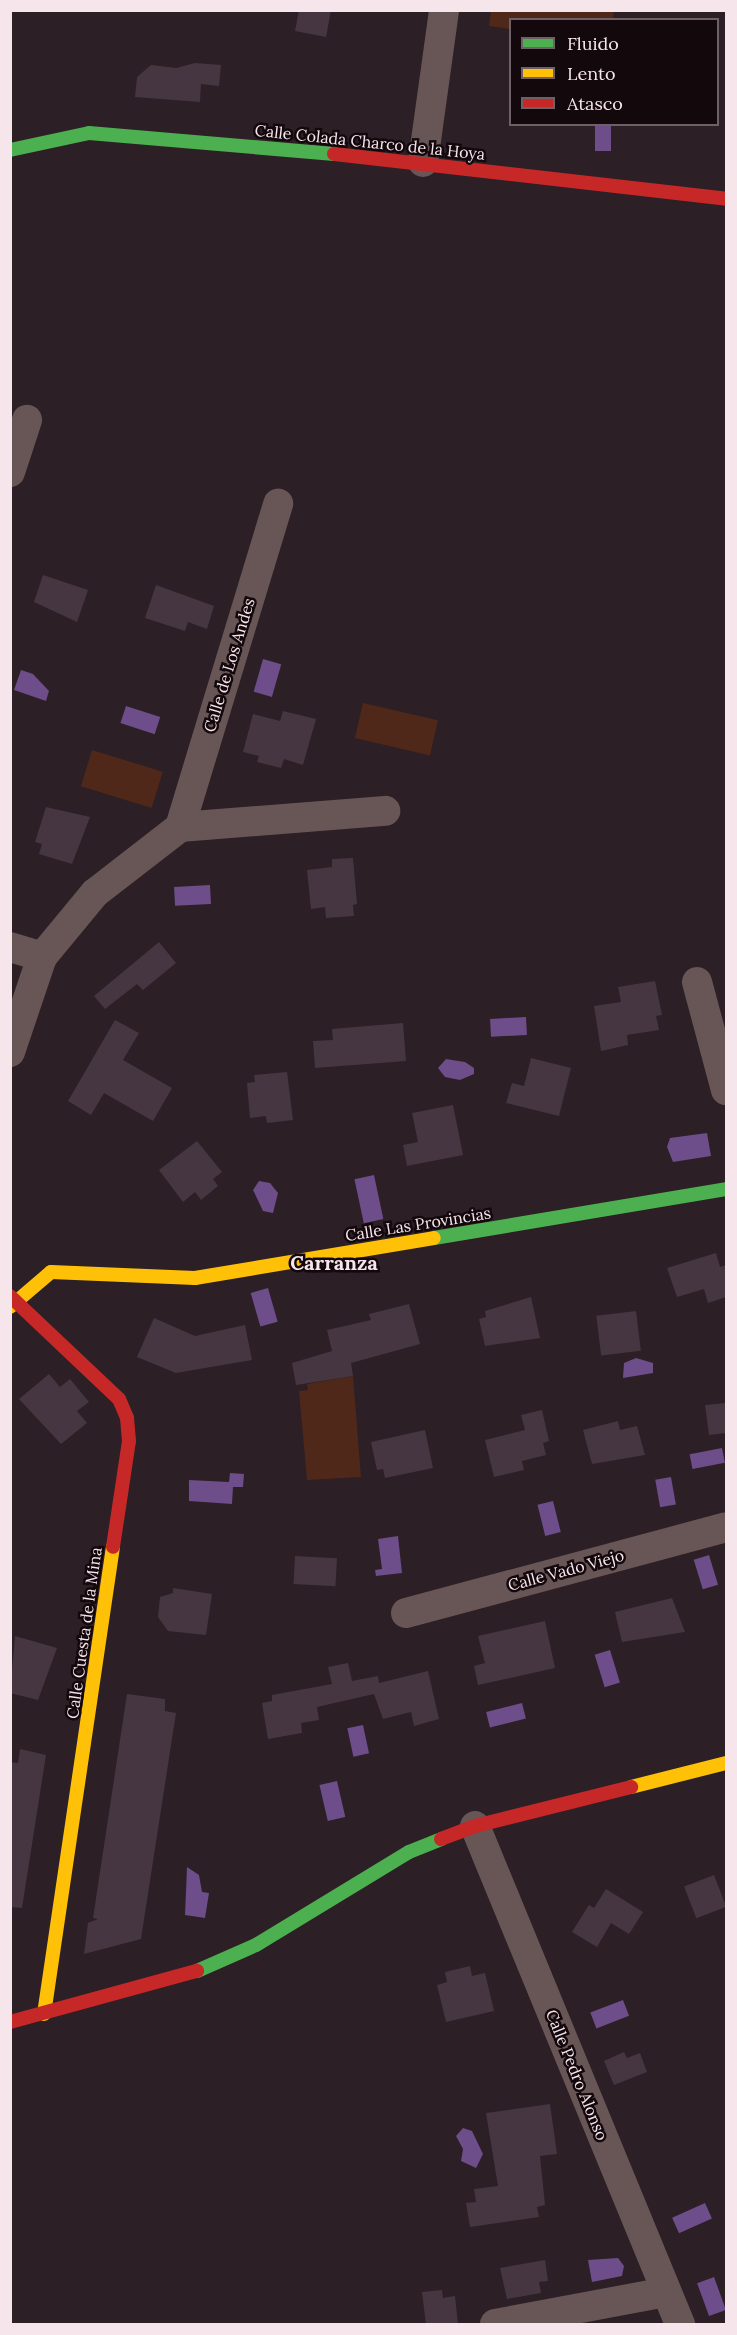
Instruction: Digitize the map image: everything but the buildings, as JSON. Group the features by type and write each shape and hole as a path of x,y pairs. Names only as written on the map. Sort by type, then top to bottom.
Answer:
{"street":[{"path":"423,162 444,10"},
{"name":"Calle Colada Charco de la Hoya","path":"10,150 89,133 423,162 726,199"},
{"path":"10,472 27,420"},
{"name":"Calle de Los Andes","path":"180,827 278,504"},
{"path":"10,1052 42,957 95,892 180,827 384,811"},
{"path":"10,947 42,957"},
{"path":"697,982 726,1090"},
{"name":"Calle Las Provincias","path":"13,1301 51,1272 195,1278 726,1189"},
{"name":"Calle Cuesta de la Mina","path":"13,1301 119,1398 127,1418 129,1441 44,2014"},
{"name":"Calle Vado Viejo","path":"406,1612 726,1527"},
{"path":"10,2022 195,1972 256,1945 409,1852 475,1826 726,1763"},
{"name":"Calle Pedro Alonso","path":"475,1826 680,2325"},
{"path":"495,2325 666,2292"}],"shaded area":[{"path":"491,10 614,11 613,18 509,18 509,29 489,26"},
{"path":"595,126 611,126 611,151 595,151"},
{"path":"263,659 281,664 272,697 254,692"},
{"path":"21,670 33,674 49,691 46,701 14,690"},
{"path":"363,703 438,720 430,755 355,738"},
{"path":"126,706 160,717 155,734 120,723"},
{"path":"92,750 163,772 152,808 81,786"},
{"path":"210,885 211,904 175,906 174,887"},
{"path":"526,1017 527,1035 491,1037 490,1019"},
{"path":"446,1059 465,1062 474,1068 474,1074 460,1080 445,1077 438,1068"},
{"path":"707,1133 711,1156 673,1162 667,1147 670,1138"},
{"path":"374,1175 383,1219 364,1223 354,1179"},
{"path":"259,1181 270,1183 278,1193 273,1213 263,1211 253,1190"},
{"path":"268,1288 278,1322 260,1327 251,1293"},
{"path":"636,1358 653,1363 653,1373 623,1378 624,1363"},
{"path":"353,1376 361,1477 307,1480 299,1391 308,1390 307,1384"},
{"path":"722,1448 725,1463 692,1469 690,1454"},
{"path":"230,1473 244,1474 243,1487 233,1487 232,1504 189,1501 189,1480 229,1482"},
{"path":"671,1477 676,1505 660,1507 655,1480"},
{"path":"553,1501 561,1532 545,1536 537,1505"},
{"path":"398,1536 402,1573 376,1576 375,1570 382,1569 378,1539"},
{"path":"709,1555 718,1585 703,1589 694,1560"},
{"path":"610,1650 620,1683 605,1687 595,1655"},
{"path":"522,1703 526,1719 490,1727 486,1712"},
{"path":"363,1725 369,1753 353,1757 347,1728"},
{"path":"337,1781 345,1817 328,1821 319,1785"},
{"path":"187,1867 199,1875 202,1892 209,1893 205,1918 185,1915"},
{"path":"623,2000 629,2016 596,2028 590,2013"},
{"path":"463,2128 472,2131 483,2154 476,2168 461,2161 463,2149 456,2136"},
{"path":"705,2203 712,2219 679,2233 672,2218"},
{"path":"618,2258 624,2266 622,2276 592,2282 588,2260"},
{"path":"714,2277 726,2310 709,2316 697,2283"}],"traffic: fast":[{"path":"10,150 89,133 334,154"},
{"path":"434,1238 726,1189"},
{"path":"197,1971 256,1945 409,1852 441,1839"}],"traffic: slow":[{"path":"10,1307 51,1272 195,1278 434,1238"},
{"path":"44,2014 113,1547"},
{"path":"631,1787 726,1763"}],"traffic: jam":[{"path":"334,154 726,199"},
{"path":"10,1296 119,1399 127,1418 129,1441 113,1547"},
{"path":"441,1839 475,1826 631,1787"},
{"path":"10,2022 197,1971"}],"district":[{"name":"Carranza","path":"334,1262"}]}
